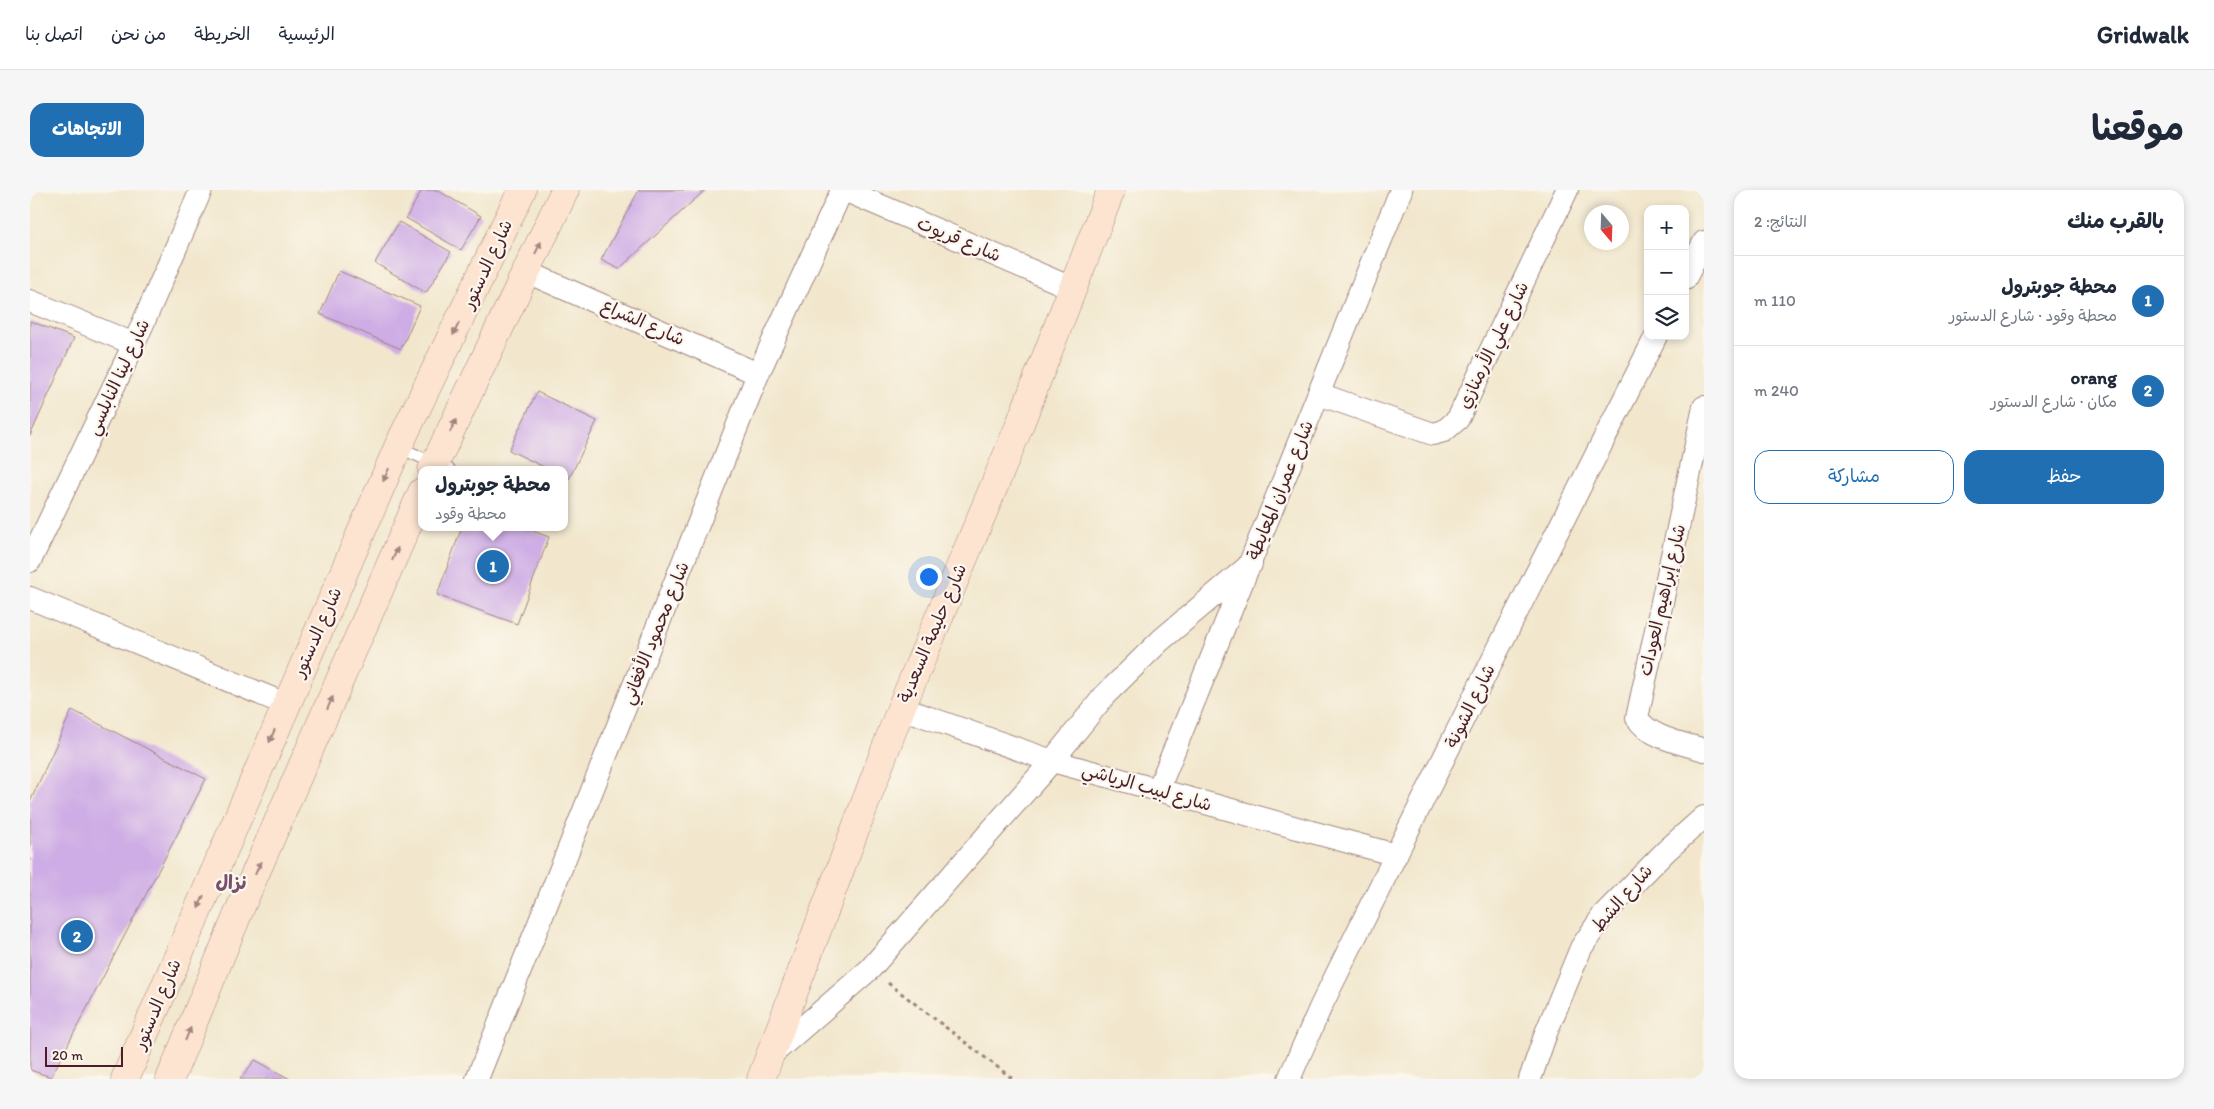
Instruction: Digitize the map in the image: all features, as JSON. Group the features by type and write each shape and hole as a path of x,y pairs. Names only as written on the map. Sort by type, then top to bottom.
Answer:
{"main road":[{"name":"شارع الدستور","path":"125,1079 285,704 398,447 522,190"},
{"path":"440,466 565,190"},
{"name":"شارع حليمة السعدية","path":"764,1068 901,708 1074,289 1111,190"},
{"path":"170,1079 242,904 418,501"}],"street":[{"name":"شارع لينا النابلسي","path":"30,562 134,344 201,190"},
{"name":"شارع قريوت","path":"843,190 1074,289"},
{"name":"شارع محمود الأفغاني","path":"477,1079 758,374 843,190"},
{"name":"شارع عمران المعايطة","path":"1158,790 1401,190"},
{"name":"شارع علي الأرمنازي","path":"1319,394 1433,434 1444,431 1458,418 1567,190"},
{"path":"1689,271 1704,242"},
{"name":"شارع الشراع","path":"527,272 758,374"},
{"path":"30,301 134,344"},
{"name":"شارع الشونة","path":"1289,1079 1322,1006 1396,855 1654,340"},
{"name":"شارع إبراهيم العودات","path":"1704,407 1637,718 1642,726 1667,739 1704,750"},
{"path":"764,1068 870,969 1052,761 1104,695 1161,640 1251,564"},
{"path":"30,598 285,704"},
{"name":"شارع لبيب الرياشي","path":"901,708 1052,761 1396,855"},
{"name":"شارع الشط","path":"1530,1079 1581,948 1594,928 1633,882 1704,817"}],"lane":[{"path":"398,447 435,466"}],"path":[{"path":"870,969 1013,1079"}],"building":[{"path":"422,190 437,190 481,216 461,250 406,218"},
{"path":"639,190 705,190 619,269 601,260"},
{"path":"399,222 451,252 426,293 375,263"},
{"path":"339,271 420,306 401,349 320,314"},
{"path":"30,321 74,338 30,436"},
{"path":"537,392 597,421 569,479 568,466 542,466 509,450"},
{"path":"461,531 533,531 549,537 517,624 437,595"},
{"path":"72,710 206,779 51,1077 30,1070 30,802"},
{"path":"255,1060 290,1079 240,1079"}],"place":[{"name":"محطة جوبترول","path":"493,566"},
{"name":"orang","path":"77,936"}],"district":[{"name":"نزال","path":"231,882"}]}
